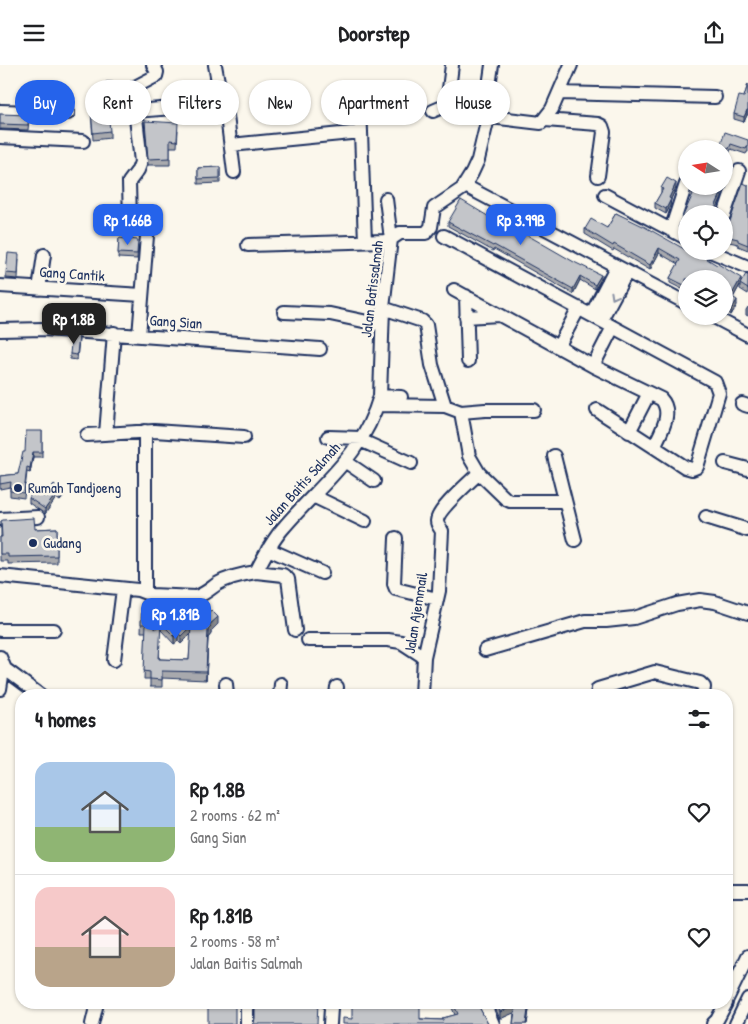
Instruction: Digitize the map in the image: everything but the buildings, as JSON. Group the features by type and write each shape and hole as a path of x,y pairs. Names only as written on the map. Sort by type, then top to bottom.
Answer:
{"street":[{"path":"148,80 156,76 157,73 153,65"},
{"path":"215,65 218,80"},
{"path":"450,80 452,65"},
{"path":"490,79 492,65"},
{"path":"571,65 559,93 544,120 598,124 602,126 604,132 598,176"},
{"path":"559,93 715,97"},
{"path":"433,111 437,109"},
{"path":"0,111 15,111"},
{"name":"Jalan Batissalmah","path":"379,401 383,308 392,239 400,233 426,233 429,230 434,208 462,189 478,160 488,118 537,123 544,120"},
{"path":"137,125 141,162 128,183 130,221 144,228 147,236 139,336"},
{"path":"228,125 234,172"},
{"path":"361,125 365,242"},
{"path":"231,145 361,132"},
{"path":"0,137 83,141"},
{"path":"727,205 739,171"},
{"path":"469,189 678,299"},
{"path":"604,195 678,234"},
{"path":"671,230 683,195"},
{"path":"248,245 365,242 392,239 386,199"},
{"path":"444,237 715,382 719,389 697,467 692,469 685,467 597,410"},
{"path":"39,289 44,255"},
{"path":"731,260 748,267"},
{"path":"596,317 621,270"},
{"name":"Gang Cantik","path":"0,286 142,295"},
{"path":"454,290 593,366 661,399 667,409 667,416 654,447"},
{"path":"466,296 468,361"},
{"path":"383,308 422,321 426,325 432,365 444,406"},
{"path":"558,347 579,308"},
{"path":"284,312 330,314 382,325"},
{"path":"466,317 499,315"},
{"path":"729,325 748,335"},
{"path":"593,366 614,327"},
{"name":"Gang Sian","path":"0,330 44,329 114,333 320,349"},
{"path":"106,434 114,333"},
{"path":"629,432 649,393"},
{"path":"379,401 401,397"},
{"path":"379,401 444,406 461,412 534,410"},
{"name":"Jalan Baitis Salmah","path":"256,571 268,549 284,527 346,462 361,439 379,401"},
{"path":"461,412 469,456 479,473 506,499 510,501 565,501"},
{"path":"145,431 145,591"},
{"path":"87,435 145,431 244,437"},
{"path":"328,437 361,439 411,463"},
{"path":"554,456 575,540"},
{"path":"346,462 374,481"},
{"path":"725,463 748,469"},
{"name":"Jalan Ajemmail","path":"422,689 424,657 437,599 442,531 437,523 437,519 447,505 479,473"},
{"path":"313,497 365,521"},
{"path":"0,519 38,517"},
{"path":"706,517 748,530"},
{"path":"396,538 394,584 396,589 437,599"},
{"path":"268,549 322,573"},
{"path":"0,576 145,591 151,595 196,597 203,595 218,584 229,579 256,571 283,575 288,579 295,630"},
{"path":"114,660 123,589"},
{"path":"485,650 585,621 634,618 700,600 715,602 748,613"},
{"path":"0,630 54,630"},
{"path":"308,640 388,640 401,642 424,657"},
{"path":"0,689 2,662"},
{"path":"2,662 33,689"},
{"path":"598,689 655,672 700,683 704,689"},
{"path":"733,890 748,890"},
{"path":"733,987 748,956"},
{"path":"736,1024 748,999"},
{"path":"92,1024 96,1009"},
{"path":"246,1024 247,1009"},
{"path":"330,1024 332,1009"},
{"path":"487,1009 493,1024"},
{"path":"713,1024 722,1009"}],"place":[{"name":"Rumah Tandjoeng","path":"18,488"},
{"name":"Gudang","path":"33,543"}]}
